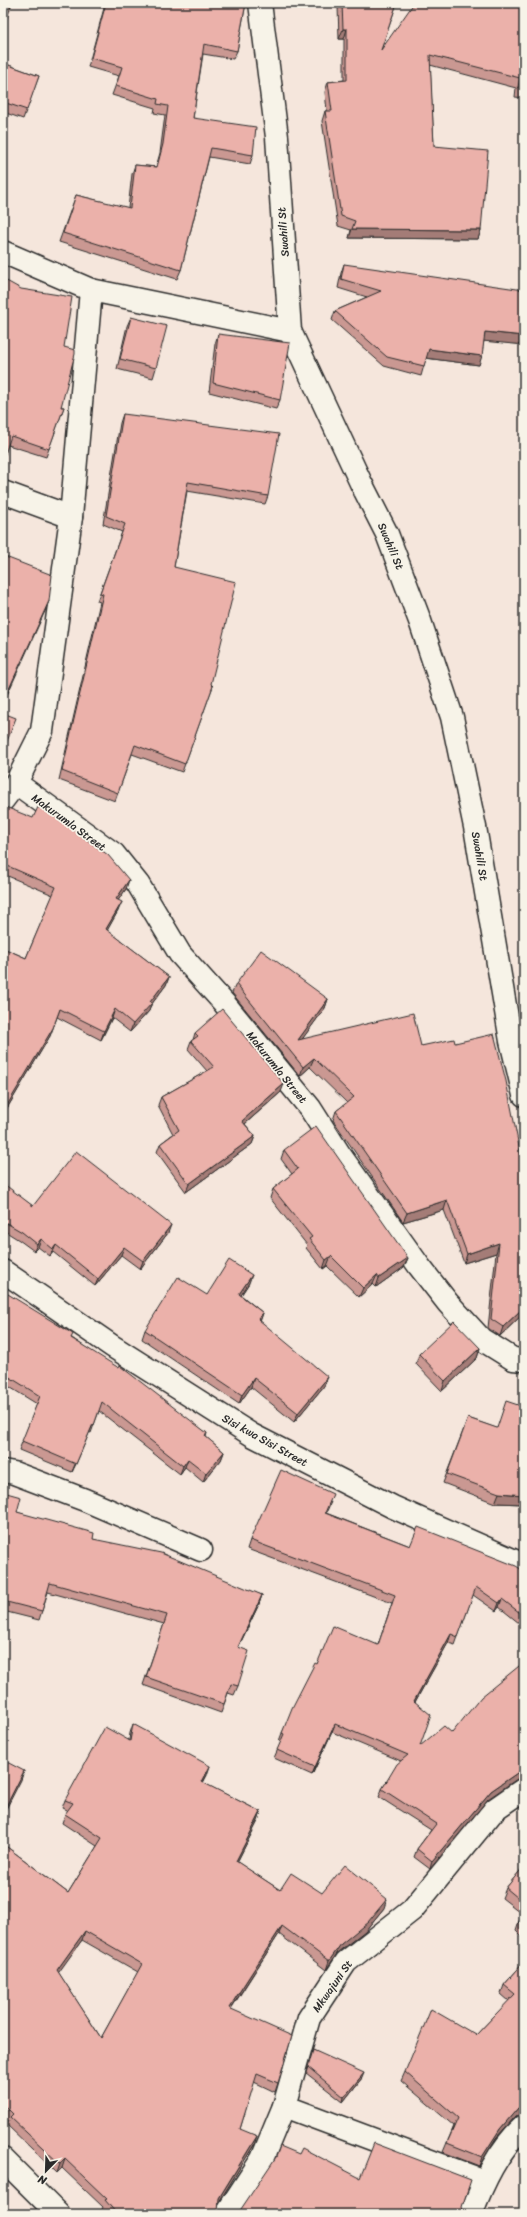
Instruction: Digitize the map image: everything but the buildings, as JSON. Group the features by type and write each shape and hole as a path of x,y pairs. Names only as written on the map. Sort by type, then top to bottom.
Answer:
{"street":[{"name":"Swahili St","path":"260,3 276,137 290,331 361,484 387,534 420,621 452,717 475,827 512,1041 524,1095"},
{"path":"3,252 91,290 290,331"},
{"path":"10,792 42,731 71,517 91,290"},
{"path":"3,492 71,517"},
{"name":"Makurumla Street","path":"10,792 114,854 138,884 180,954 224,1003 310,1108 418,1266 448,1303 481,1339 513,1359 524,1360"},
{"name":"Sisi kwa Sisi Street","path":"3,1271 112,1346 252,1435 393,1507 524,1564"},
{"path":"3,1470 85,1500 201,1550"},
{"name":"Mkwajuni St","path":"226,2214 262,2159 284,2106 309,2018 346,1962 412,1910 495,1809 524,1789"},
{"path":"284,2106 484,2181"},
{"path":"471,2214 484,2181 512,2137 524,2126"},
{"path":"3,2159 58,2214"}]}
